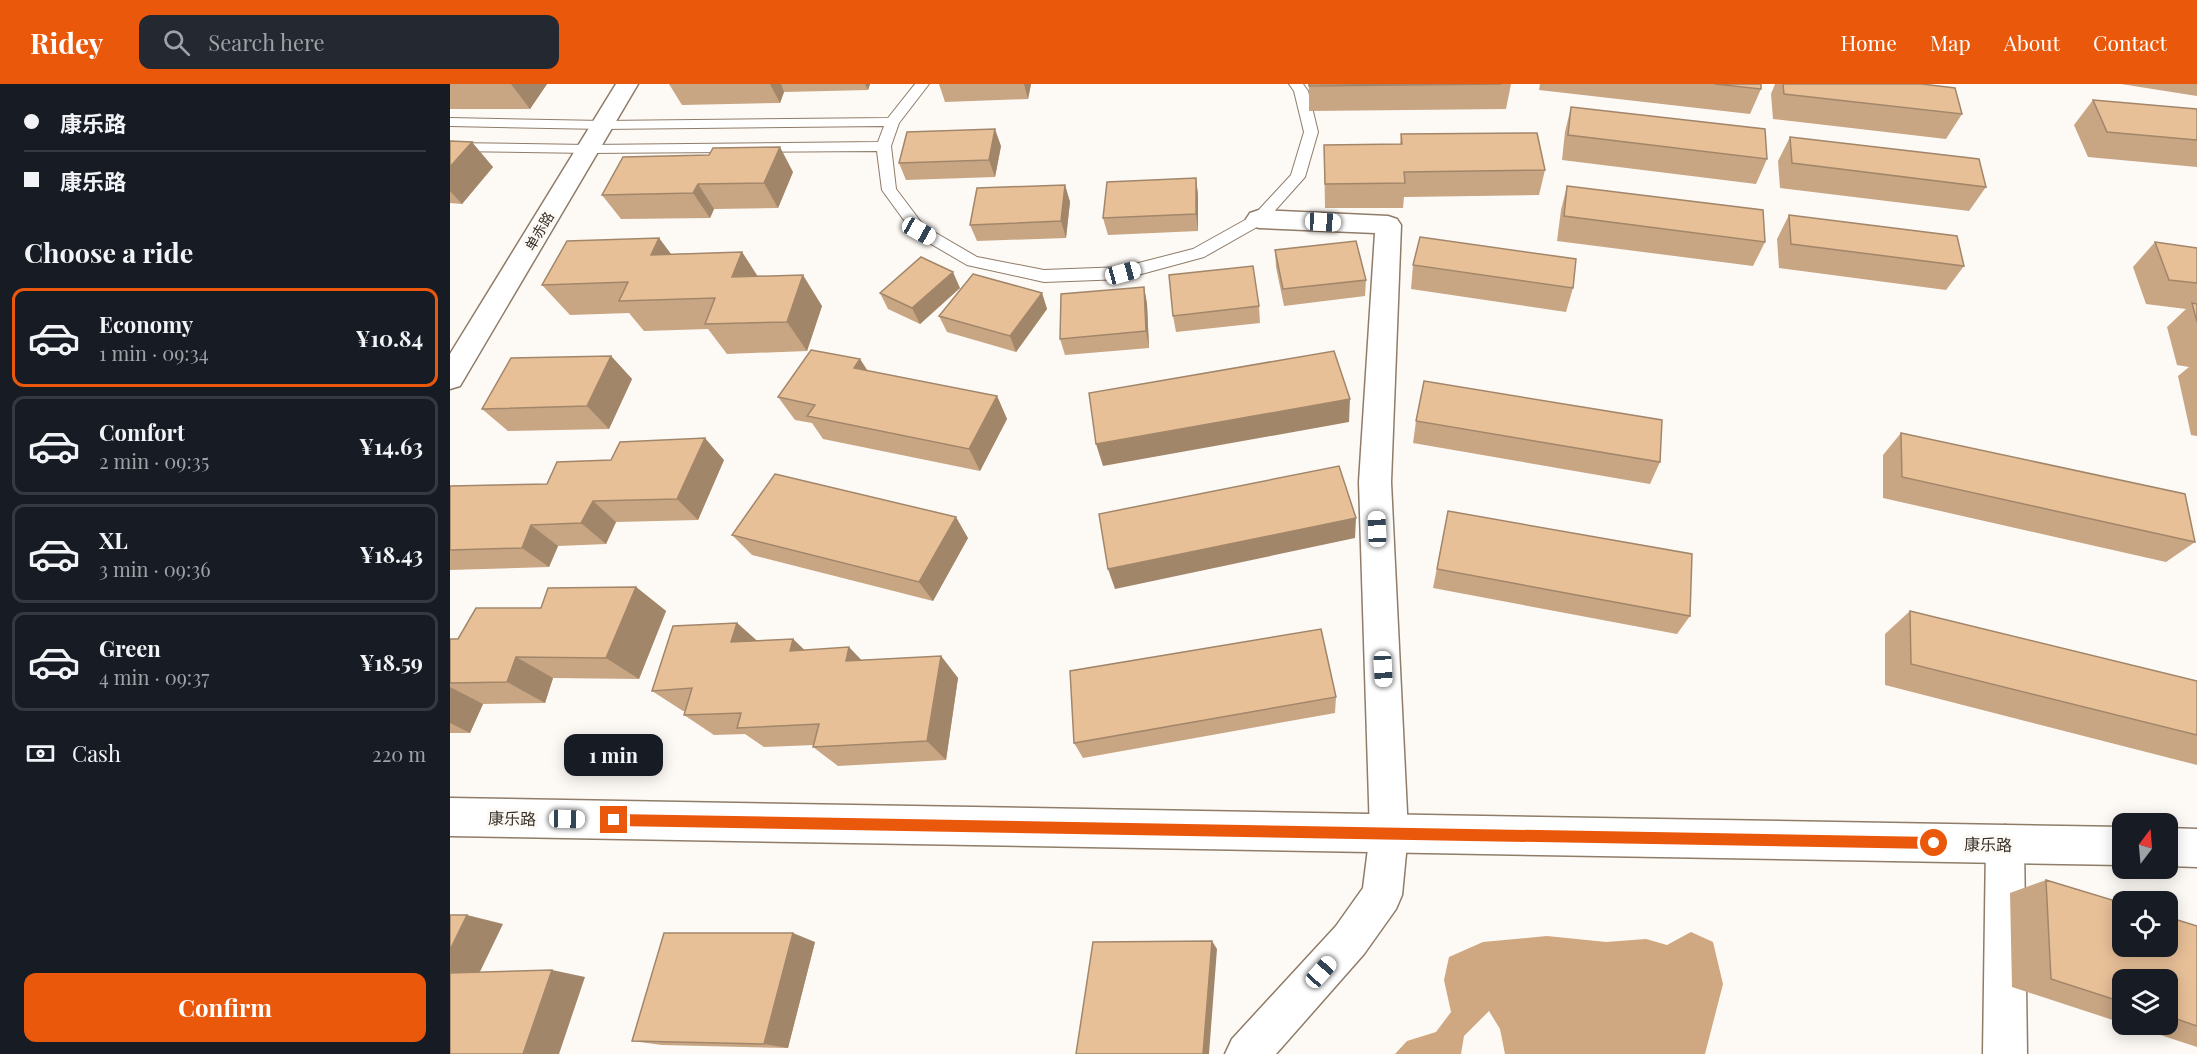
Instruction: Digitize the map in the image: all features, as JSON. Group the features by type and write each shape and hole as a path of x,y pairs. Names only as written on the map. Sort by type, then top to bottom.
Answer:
{"street":[{"name":"单赤路","path":"450,378 627,84"},
{"path":"1247,1054 1350,940 1382,895 1389,833 1375,482 1388,225 1259,219"},
{"name":"康乐路","path":"450,817 2112,846"},
{"path":"2005,1054 2006,844"},
{"path":"2178,847 2197,848"}],"lane":[{"path":"922,84 892,122 884,146 889,190 919,231 972,261 1044,276 1123,273 1155,265 1198,253 1259,219 1298,177 1311,132 1301,91 1296,84"},
{"path":"450,122 603,125 892,122"},
{"path":"450,147 588,149 884,146"}],"shaded area":[{"path":"1691,932 1713,942 1723,984 1705,1054 1505,1054 1500,1029 1489,1011 1464,1036 1461,1054 1395,1054 1407,1041 1436,1032 1451,1012 1444,980 1449,957 1483,942 1547,936 1606,942 1646,939 1667,945"}],"building":[{"path":"1309,84 1501,84 1309,86"},
{"path":"1715,84 1761,84 1761,89"},
{"path":"1783,84 1922,84 1955,88 1962,114 1784,94"},
{"path":"2093,100 2197,109 2197,140 2107,132"},
{"path":"1571,107 1765,129 1767,159 1568,135"},
{"path":"995,129 989,160 899,163 907,132"},
{"path":"1537,133 1545,170 1404,172 1405,183 1325,184 1324,145 1402,144 1401,134"},
{"path":"1790,137 1979,159 1986,187 1792,163"},
{"path":"450,141 472,142 450,167"},
{"path":"780,147 764,183 698,184 693,193 602,195 623,157 709,155 713,148"},
{"path":"1196,178 1196,214 1103,218 1107,182"},
{"path":"1065,185 1061,221 970,225 977,188"},
{"path":"1567,186 1763,210 1765,242 1564,216"},
{"path":"1789,215 1957,236 1964,266 1791,244"},
{"path":"1420,237 1576,259 1573,288 1413,265"},
{"path":"659,238 651,255 742,252 732,277 803,275 787,322 705,324 715,298 619,301 628,282 542,285 567,241"},
{"path":"1356,241 1366,280 1283,289 1275,250"},
{"path":"2155,242 2197,248 2197,283 2169,280"},
{"path":"921,257 953,272 912,308 880,293"},
{"path":"1253,266 1259,306 1173,316 1169,275"},
{"path":"973,274 1042,293 1010,336 939,316"},
{"path":"1144,287 1146,331 1060,339 1061,294"},
{"path":"2192,303 2197,304 2197,322"},
{"path":"811,350 860,359 854,368 997,396 969,449 807,416 815,405 778,397"},
{"path":"1334,351 1350,399 1096,444 1089,393"},
{"path":"611,356 587,406 482,409 511,358"},
{"path":"1424,381 1662,420 1660,462 1416,421"},
{"path":"1901,433 2185,494 2195,542 1902,477"},
{"path":"705,438 677,499 593,501 581,523 531,525 522,548 450,550 450,486 547,484 557,462 611,460 620,442"},
{"path":"1339,466 1356,518 1108,569 1099,514"},
{"path":"775,474 956,517 919,582 732,535"},
{"path":"1448,511 1692,554 1690,616 1437,569"},
{"path":"636,587 606,658 516,657 507,682 450,683 450,639 458,639 476,608 541,608 548,588"},
{"path":"1910,611 2197,681 2197,735 1911,664"},
{"path":"737,623 731,642 793,639 790,651 849,647 846,661 941,656 927,741 813,747 819,724 737,728 741,713 684,715 692,688 652,691 673,626"},
{"path":"1321,629 1336,697 1074,743 1070,671"},
{"path":"2046,880 2112,900 2112,957 2178,957 2178,920 2197,926 2197,1026 2178,1019 2178,969 2112,969 2112,999 2051,979"},
{"path":"450,915 467,915 450,950"},
{"path":"664,933 793,933 764,1044 632,1041"},
{"path":"1212,941 1203,1054 1076,1054 1093,942"},
{"path":"552,970 523,1054 450,1054 450,973"}],"route":[{"path":"614,820 1934,843"}]}
